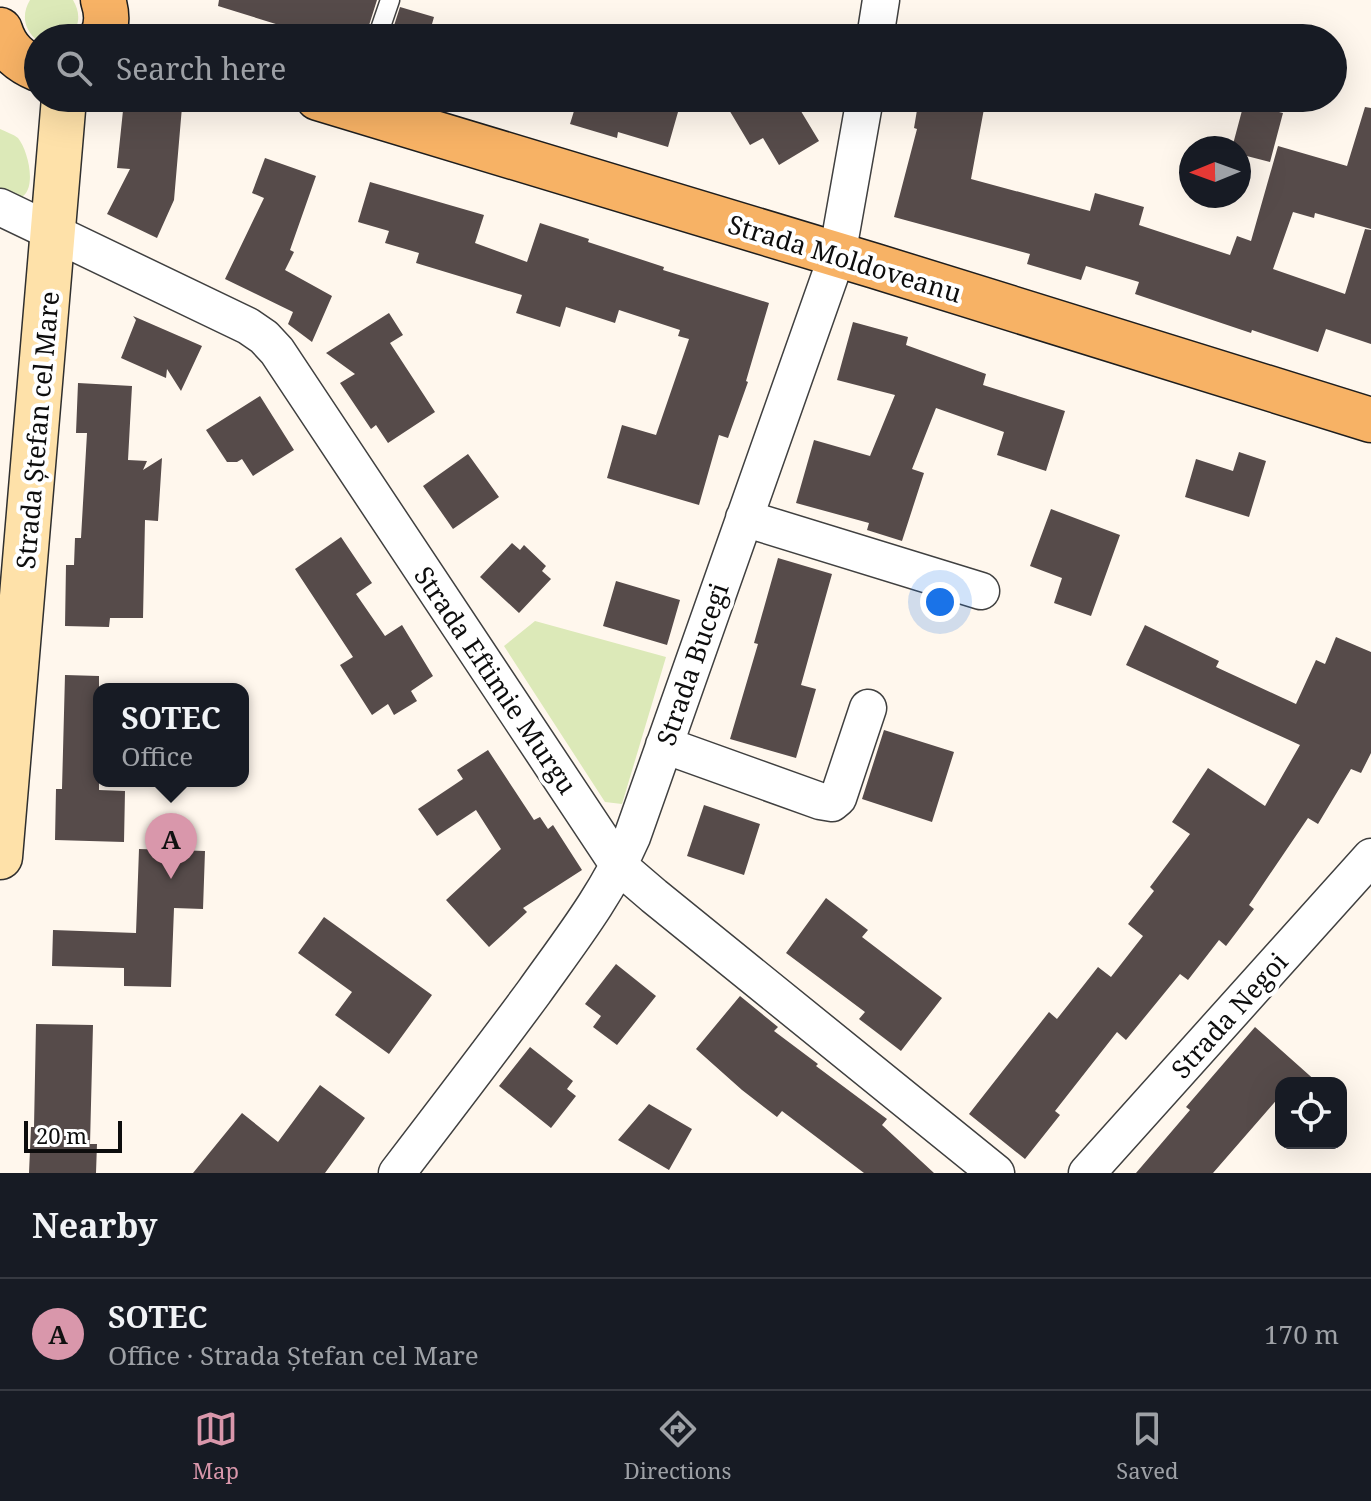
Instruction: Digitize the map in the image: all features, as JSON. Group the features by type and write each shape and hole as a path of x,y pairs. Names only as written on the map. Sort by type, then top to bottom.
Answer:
{"main road":[{"path":"0,30 3,42 17,59 24,62"},
{"name":"Strada Ștefan cel Mare","path":"0,857 63,112"},
{"name":"Strada Moldoveanu","path":"376,112 1371,420"}],"street":[{"path":"877,24 881,0"},
{"name":"Strada Bucegi","path":"397,1173 587,919 619,866 632,837 837,256 863,112"},
{"name":"Strada Eftimie Murgu","path":"0,207 248,326 264,337 277,351 619,866 996,1173"},
{"path":"744,518 981,591"},
{"path":"664,745 832,803 838,798 868,708"},
{"name":"Strada Negoi","path":"1087,1173 1371,857"}],"lane":[{"path":"382,24 390,0"}],"green space":[{"path":"30,0 73,0 78,20 77,24 26,24"},
{"path":"0,129 18,138 28,160 29,187 18,199 0,199"},
{"path":"535,621 666,657 622,804 605,802 504,646"}],"building":[{"path":"219,0 377,0 369,24 276,24 218,6"},
{"path":"400,7 434,17 432,24 395,24"},
{"path":"1365,107 1371,108 1371,229 1315,213 1314,218 1293,212 1273,269 1345,294 1365,229 1371,230 1371,344 1326,329 1318,352 1135,294 1139,282 1086,266 1081,280 1027,264 1030,254 894,217 917,129 914,128 917,112 983,112 971,179 1090,211 1095,193 1144,207 1139,225 1230,255 1237,236 1251,241 1278,146 1347,166"},
{"path":"123,112 182,112 174,200 157,238 107,214 130,169 117,168"},
{"path":"574,112 678,112 668,147 618,132 617,138 570,124"},
{"path":"730,112 801,112 819,141 779,165 763,138 750,145"},
{"path":"1242,112 1283,113 1270,162 1251,157 1251,136 1235,136"},
{"path":"265,158 316,176 290,250 294,252 285,270 332,296 312,342 288,324 293,312 225,279 264,198 252,193"},
{"path":"370,182 484,215 475,243 527,262 540,223 664,267 663,270 769,303 748,382 728,438 719,435 699,505 607,478 622,425 656,435 689,339 678,336 680,330 619,310 615,323 566,307 560,327 516,313 522,295 416,263 419,253 385,243 389,231 358,222"},
{"path":"389,313 403,335 390,343 435,412 388,443 376,425 371,429 340,383 355,374 326,353"},
{"path":"133,316 202,346 181,391 167,369 166,378 121,358 136,320"},
{"path":"853,322 908,337 906,345 986,374 983,385 1065,411 1046,471 997,455 1004,432 936,408 912,469 924,473 902,541 867,530 869,523 796,503 814,440 870,456 895,395 837,380"},
{"path":"78,383 132,386 128,460 147,461 143,470 162,458 158,521 145,520 143,618 110,618 109,627 65,626 66,565 74,565 75,538 81,538 87,433 76,433"},
{"path":"260,396 294,450 253,476 242,459 227,462 206,430"},
{"path":"1239,452 1266,461 1249,517 1185,497 1196,459 1233,471"},
{"path":"468,454 499,497 453,529 423,486"},
{"path":"1051,509 1120,535 1091,616 1054,603 1062,578 1030,566"},
{"path":"341,537 372,583 356,594 385,636 402,625 433,676 411,691 417,701 394,715 388,704 372,715 340,665 353,657 295,569"},
{"path":"512,543 520,550 524,545 546,566 542,571 551,579 519,613 480,577"},
{"path":"778,558 832,574 801,685 816,689 796,758 730,739 758,644 754,643"},
{"path":"616,581 680,600 667,645 603,626"},
{"path":"1145,625 1219,661 1216,667 1296,704 1316,660 1325,664 1336,637 1371,652 1371,753 1361,773 1351,769 1318,824 1308,818 1249,905 1254,909 1226,946 1219,940 1188,980 1180,974 1126,1040 1117,1032 1055,1111 1060,1115 1025,1159 969,1114 1049,1012 1057,1019 1098,967 1111,977 1143,936 1128,924 1154,891 1150,887 1190,834 1172,822 1208,768 1265,806 1300,745 1126,665"},
{"path":"65,675 99,676 99,683 93,683 93,787 125,791 124,842 55,840 56,789 62,789"},
{"path":"884,730 954,752 932,822 862,799"},
{"path":"488,750 534,820 540,817 548,829 553,825 582,870 523,908 527,912 489,947 446,900 501,849 476,810 437,836 418,809 463,779 457,770"},
{"path":"704,805 760,824 744,875 687,856"},
{"path":"139,849 205,851 203,909 174,908 171,987 124,986 124,968 52,966 53,930 136,933"},
{"path":"826,898 868,930 862,937 942,998 901,1051 859,1019 865,1012 786,953"},
{"path":"324,917 432,995 389,1054 335,1015 352,992 298,953"},
{"path":"616,964 656,996 617,1045 593,1027 601,1016 585,1004"},
{"path":"740,996 778,1027 774,1031 887,1119 882,1125 934,1173 864,1173 782,1111 777,1117 696,1049"},
{"path":"36,1024 93,1025 90,1144 97,1144 96,1173 29,1173 31,1127 34,1127"},
{"path":"1255,1027 1311,1077 1275,1077 1275,1102 1213,1173 1136,1173 1190,1110 1186,1107"},
{"path":"530,1047 573,1081 567,1089 576,1096 551,1128 499,1086"},
{"path":"320,1085 365,1118 325,1173 193,1173 242,1113 278,1142"},
{"path":"649,1104 692,1129 669,1170 618,1140"}],"place":[{"name":"SOTEC","path":"171,879"}]}
